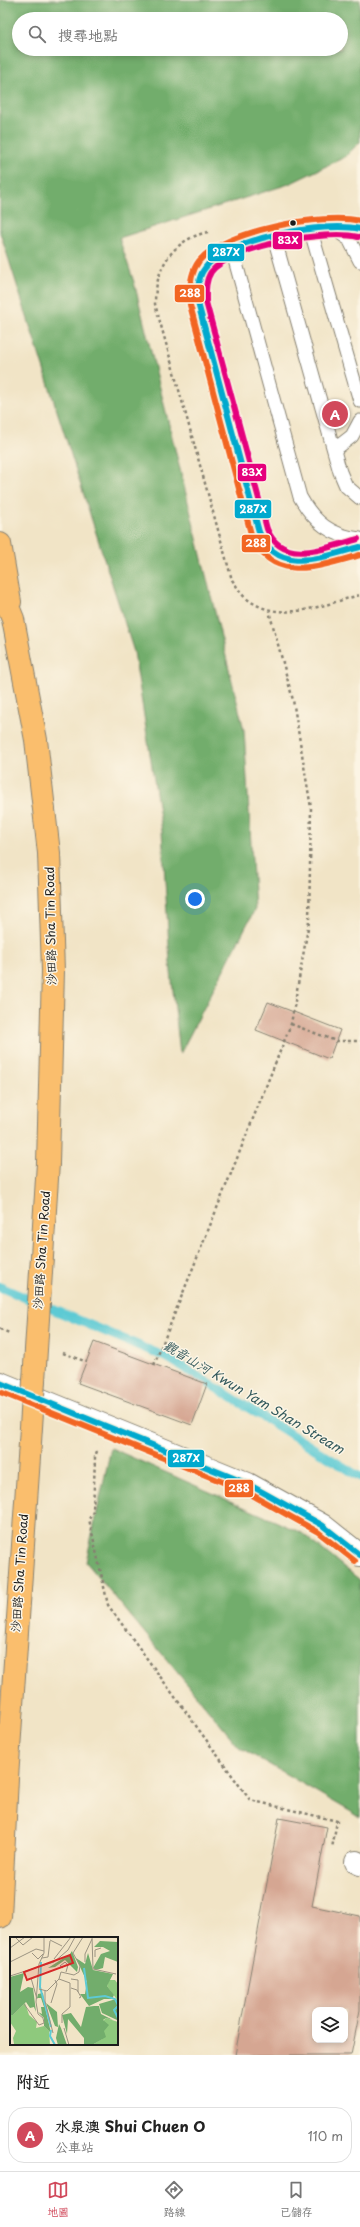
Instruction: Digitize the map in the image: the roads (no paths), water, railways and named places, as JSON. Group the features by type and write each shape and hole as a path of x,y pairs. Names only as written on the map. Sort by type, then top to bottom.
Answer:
{"highway":[{"path":"0,544 13,619"},
{"name":"沙田路 Sha Tin Road","path":"0,587 13,619 36,740 49,853 53,971 48,1163 6,1778 0,1917"}],"street":[{"path":"0,1383 248,1484 322,1525 360,1555"}],"lane":[{"path":"360,228 343,224 328,225 310,228 232,249 219,254 204,267 198,283 198,303 258,532 268,549 282,558 297,560 313,559 360,547"},
{"path":"328,225 349,239 357,252 360,261"},
{"path":"310,228 360,401"},
{"path":"274,238 334,450 346,486 360,498"},
{"path":"232,249 300,497 308,512 318,523 332,532 360,539"},
{"path":"334,450 352,436 360,421"}],"waterway":[{"name":"觀音山河 Kwun Yam Shan Stream","path":"0,1287 168,1358 360,1477"}],"place":[{"name":"水泉澳 Shui Chuen O","path":"335,414"}]}
